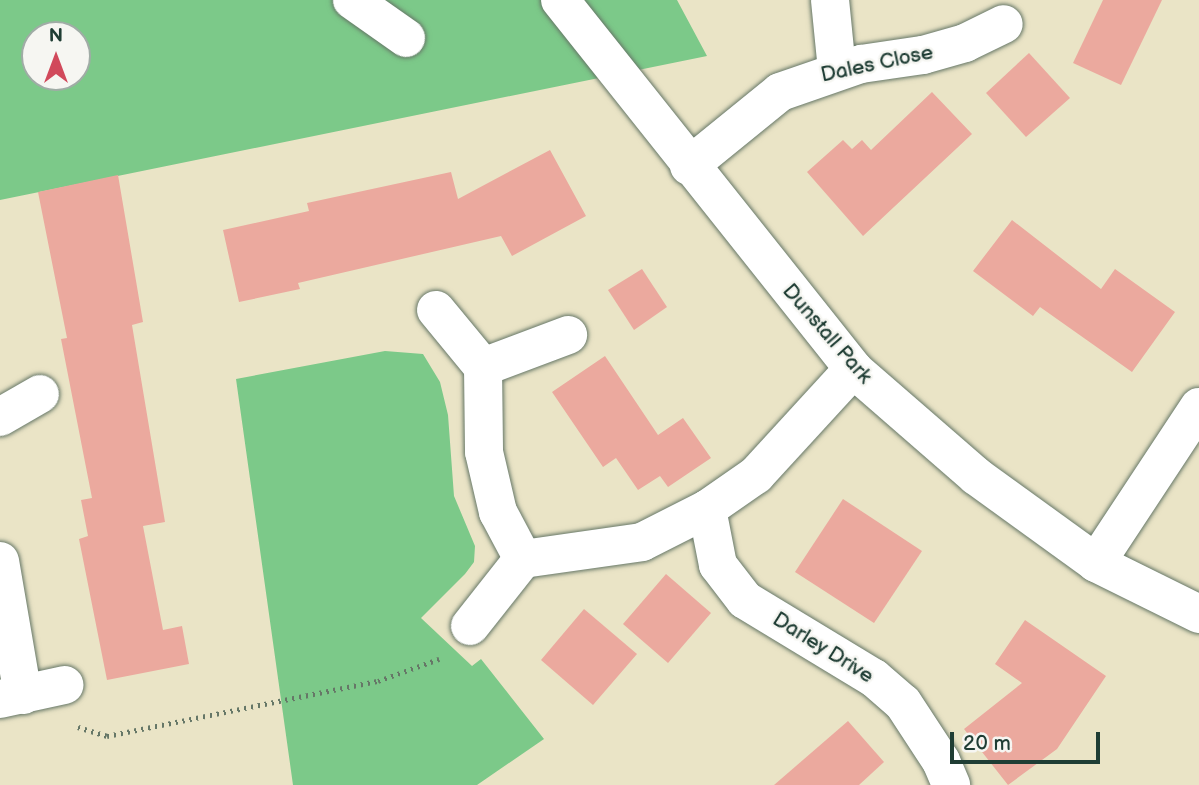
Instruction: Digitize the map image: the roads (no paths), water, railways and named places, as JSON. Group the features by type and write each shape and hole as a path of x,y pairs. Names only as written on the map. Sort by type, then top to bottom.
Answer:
{"street":[{"path":"352,0 406,38"},
{"name":"Dunstall Park","path":"560,0 689,166 853,369 976,476 1096,563 1199,614"},
{"path":"830,0 837,70"},
{"name":"Dales Close","path":"689,166 780,92 837,70 923,55 965,43 1004,24"},
{"path":"436,310 483,366 484,452 498,512 523,559"},
{"path":"483,366 568,335"},
{"path":"470,626 523,559 642,542 707,509 756,475 853,369"},
{"path":"0,416 40,394"},
{"path":"1096,563 1199,407"},
{"name":"Darley Drive","path":"707,509 718,565 745,600 874,678 903,703 941,761 951,785"},
{"path":"0,561 12,697 64,685"}]}
